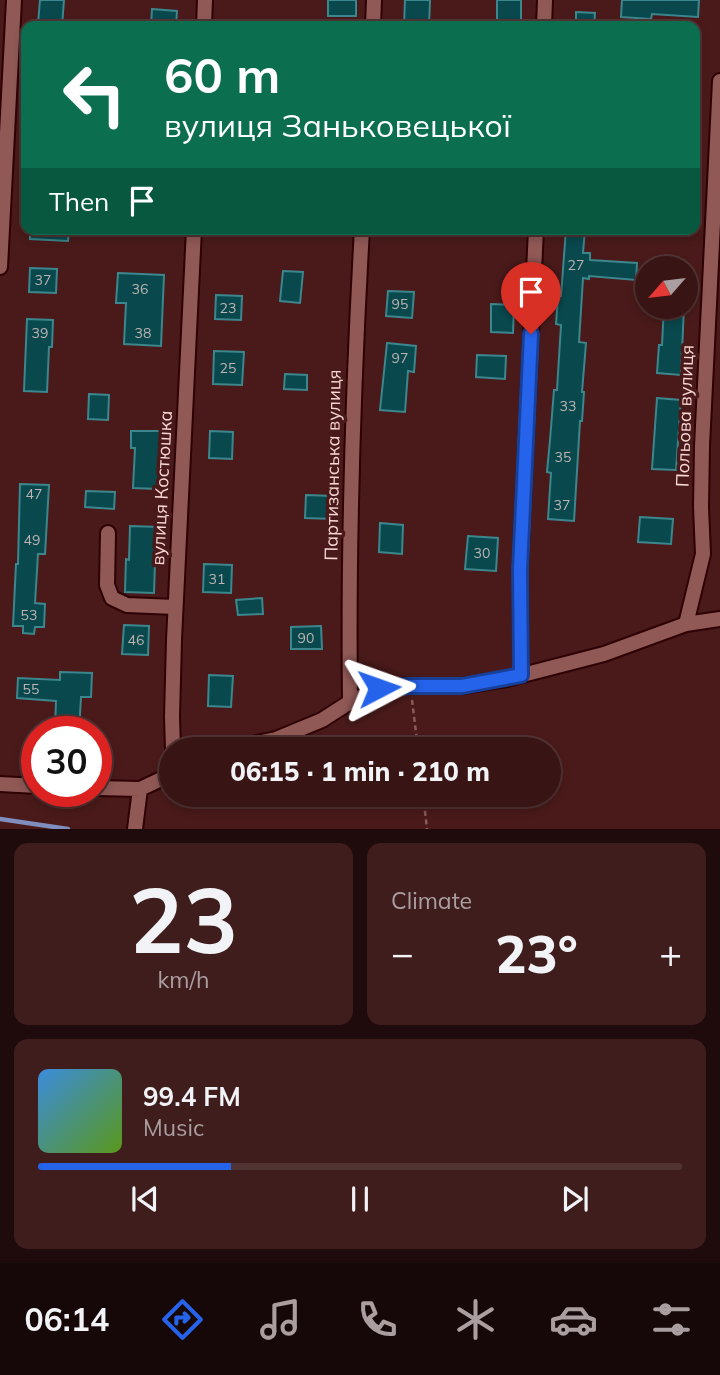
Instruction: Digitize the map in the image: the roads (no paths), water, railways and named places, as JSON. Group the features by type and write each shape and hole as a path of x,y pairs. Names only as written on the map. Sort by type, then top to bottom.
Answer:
{"street":[{"path":"0,267 15,0"},
{"path":"204,21 205,0"},
{"path":"373,21 374,0"},
{"path":"544,21 545,0"},
{"name":"Польова вулиця","path":"686,624 703,554 702,446 720,81"},
{"name":"вулиця Костюшка","path":"173,737 175,607 194,235"},
{"name":"Партизанська вулиця","path":"350,702 354,390 362,235"},
{"path":"521,675 520,569 536,235"},
{"path":"108,533 107,584 112,598 127,605 175,607"},
{"path":"281,737 323,720 350,702 379,688 462,686 521,675 604,654 686,624 720,619"},
{"path":"112,788 140,789 159,780"},
{"path":"0,785 21,786"},
{"path":"135,829 140,789"}],"waterway":[{"path":"0,819 68,829"}]}
